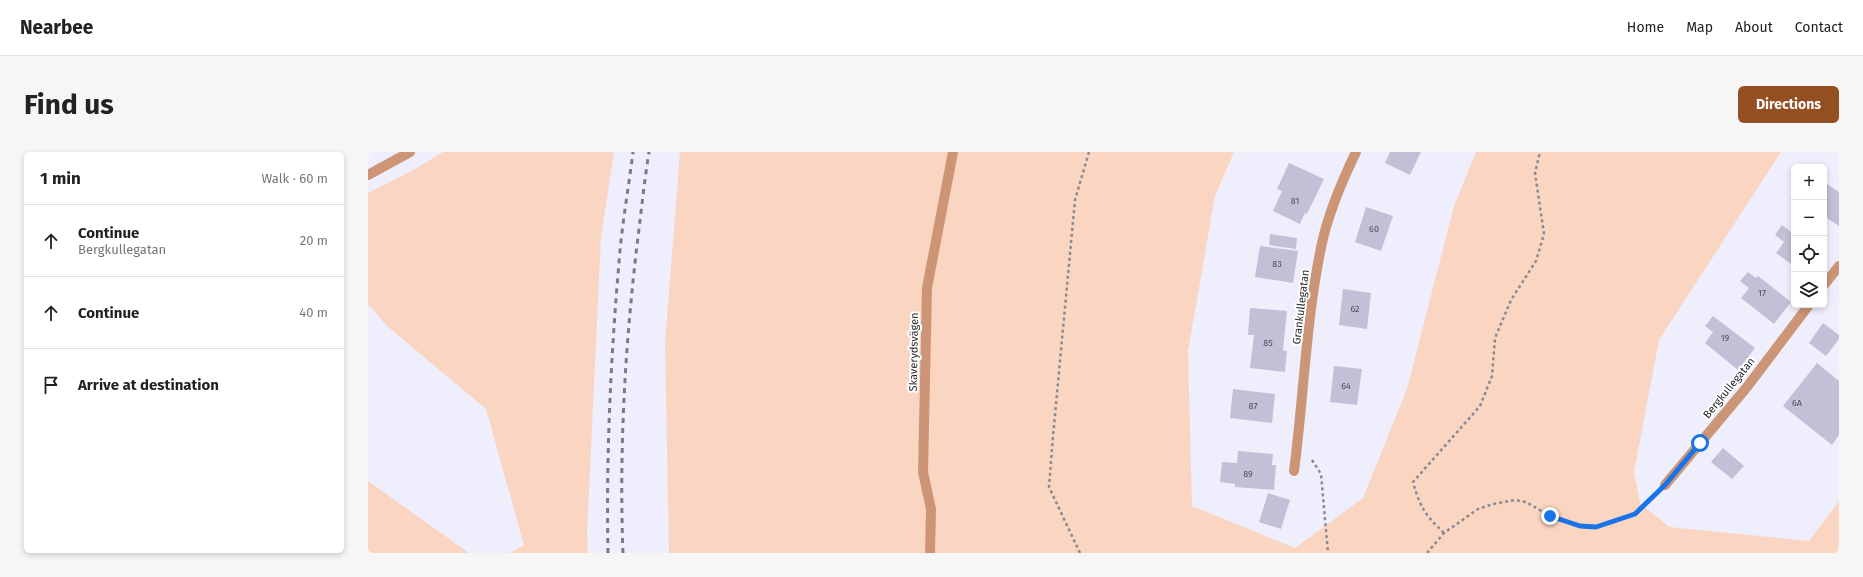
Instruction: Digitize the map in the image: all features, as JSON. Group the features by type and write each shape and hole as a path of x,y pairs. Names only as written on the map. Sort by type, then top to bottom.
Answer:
{"street":[{"path":"368,175 410,152"},
{"name":"Skaverydsvägen","path":"930,553 931,509 922,472 927,288 953,152"},
{"name":"Grankullegatan","path":"1294,471 1302,415 1315,288 1322,242 1340,187 1356,152"},
{"path":"1827,281 1839,266"},
{"name":"Bergkullegatan","path":"1665,485 1747,387 1807,308"}],"path":[{"path":"1080,553 1050,487 1053,436 1075,200 1089,152"},
{"path":"1444,533 1429,518 1419,503 1413,482 1480,406 1492,376 1495,338 1511,300 1536,261 1544,234 1536,173 1540,152"},
{"path":"1313,461 1321,474 1328,553"},
{"path":"1427,553 1444,533 1478,509 1515,500 1526,502 1550,516 1580,526 1596,527 1635,514 1665,485"}],"shaded area":[{"path":"443,152 614,152 601,237 587,534 588,553 510,553 524,545 486,409 387,326 368,304 368,193 415,169"},
{"path":"680,152 1234,152 1215,196 1188,351 1192,506 1295,548 1363,498 1407,389 1454,206 1476,152 1781,152 1659,340 1634,472 1640,503 1669,527 1809,541 1839,501 1839,553 669,553 665,343"},
{"path":"368,481 469,553 368,553"}],"building":[{"path":"1390,152 1421,152 1410,175 1385,163"},
{"path":"1289,163 1324,179 1307,214 1305,213 1300,224 1273,211 1282,191 1277,189"},
{"path":"1827,184 1839,192 1839,226 1827,218"},
{"path":"1366,207 1393,216 1381,251 1355,242"},
{"path":"1782,225 1791,232 1791,264 1776,253 1784,242 1775,235"},
{"path":"1270,234 1297,238 1296,249 1269,245"},
{"path":"1260,246 1298,251 1293,283 1255,277"},
{"path":"1748,272 1756,278 1758,276 1791,302 1774,324 1741,298 1749,288 1740,281"},
{"path":"1343,289 1371,293 1367,329 1339,325"},
{"path":"1250,308 1287,311 1283,350 1287,351 1285,372 1250,368 1254,335 1248,335"},
{"path":"1713,316 1755,348 1738,370 1705,343 1713,332 1705,326"},
{"path":"1823,323 1839,335 1839,339 1826,356 1809,343"},
{"path":"1817,363 1839,381 1839,435 1832,445 1783,406"},
{"path":"1334,366 1362,369 1357,405 1330,402"},
{"path":"1233,389 1275,394 1272,423 1230,418"},
{"path":"1723,448 1744,466 1732,479 1711,462"},
{"path":"1238,451 1273,454 1272,465 1276,465 1274,490 1235,487 1235,484 1220,482 1222,462 1237,463"},
{"path":"1268,493 1290,500 1281,529 1259,522"}],"railway":[{"path":"608,553 610,402 614,327 621,239 633,152"},
{"path":"623,553 622,476 626,360 633,283 649,152"}],"route":[{"path":"1550,516 1580,526 1596,527 1635,514 1665,485 1700,443"}]}
